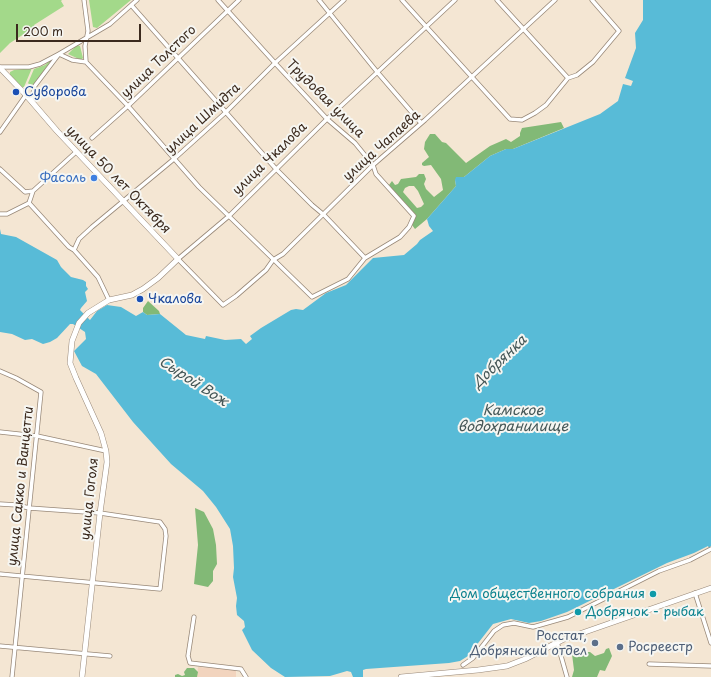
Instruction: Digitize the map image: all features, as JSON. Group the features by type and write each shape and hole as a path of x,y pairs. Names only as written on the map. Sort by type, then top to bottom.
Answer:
{"main road":[{"name":"улица 50 лет Октября","path":"0,67 76,152 178,259"},
{"name":"улица Чкалова","path":"76,330 88,313 109,300 132,295 158,278 178,259"},
{"name":"улица Гоголя","path":"76,330 71,347 70,363 101,433 106,451 107,462 82,677"},
{"path":"401,677 503,667 516,663 557,642 711,588"}],"street":[{"path":"84,0 88,37 85,50 86,62"},
{"path":"0,67 29,67 40,64 110,24 137,0"},
{"name":"Трудовая улица","path":"218,0 327,119 355,142 373,165 376,174 414,216 409,227 400,237 365,258"},
{"name":"улица Толстого","path":"92,138 128,106 239,0"},
{"path":"319,0 420,123"},
{"name":"улица Шмидта","path":"74,250 80,239 92,227 174,159 225,113 275,63 344,0"},
{"path":"402,0 510,119 522,120 535,113 546,104 568,78 577,75 593,62 619,31 592,0"},
{"name":"улица Чкалова","path":"178,259 229,216 327,119 455,0"},
{"path":"497,0 568,78"},
{"name":"улица Чапаева","path":"223,305 236,296 266,270 273,260 283,254 373,165 555,0"},
{"path":"59,54 72,60 86,62 128,106 199,187 312,296 348,279 365,258 324,215 276,169 132,6"},
{"path":"32,102 34,87 59,54"},
{"path":"0,132 26,95"},
{"path":"0,214 7,214 29,203 33,191 76,152"},
{"path":"0,169 25,192 33,191"},
{"path":"29,203 69,248 74,250 98,277 109,300"},
{"name":"улица 50 лет Октября","path":"178,259 223,305"},
{"name":"улица Сакко и Ванцетти","path":"0,371 41,392 12,677"},
{"path":"0,432 37,436 106,451"},
{"path":"0,504 17,505 29,508 100,513 160,522 165,529 166,536 160,589 0,574"},
{"path":"463,665 473,658 494,631 503,625 514,623 533,627 568,617 658,571 690,560 711,549"},
{"path":"695,593 711,643"},
{"path":"194,617 188,656 190,663 241,669 246,677"},
{"path":"557,642 567,677"},
{"path":"0,646 110,656"},
{"path":"649,664 711,666"}],"shaded area":[{"path":"198,667 236,669 236,677 197,677"}],"green space":[{"path":"0,0 62,0 61,1 64,6 34,25 35,27 10,43 0,53"},
{"path":"89,0 131,0 97,28 93,27"},
{"path":"77,45 80,46 83,58 81,60 68,54"},
{"path":"52,58 53,60 33,85 30,85 28,83 34,69 45,65"},
{"path":"32,68 24,87 21,87 10,75 10,72 14,70"},
{"path":"561,122 564,128 513,149 506,149 490,156 464,177 455,180 456,186 427,219 415,229 412,225 416,215 389,185 392,181 395,185 398,184 401,179 416,177 419,174 424,174 426,179 424,184 426,189 434,197 443,190 441,179 431,165 422,165 422,163 429,157 424,149 425,142 430,134 435,134 466,163 490,146 506,139 511,142 520,136 522,128","holes":["414,186 424,204 417,208 403,192 405,188"]},
{"path":"148,301 159,311 160,314 147,315 143,312 143,308"},
{"path":"195,508 204,512 213,529 216,545 217,564 213,571 213,581 208,587 194,584 198,545"},
{"path":"609,648 612,656 605,671 600,670 597,677 572,677 574,670 572,654 577,652 590,652 595,656 604,653 606,649"},
{"path":"187,668 194,668 198,672 197,677 175,677 175,675 178,674 182,676 185,675 184,672"}],"water":[{"name":"Камское водохранилище","path":"643,0 711,0 711,546 667,563 567,612 541,621 529,623 511,619 493,624 468,656 460,661 366,669 363,670 363,677 353,677 351,672 347,671 330,676 285,677 271,668 252,650 242,630 245,627 244,621 237,615 237,598 233,577 233,546 230,529 216,507 203,491 171,464 133,422 96,374 82,366 74,351 86,339 85,332 73,324 70,324 57,338 43,344 32,339 25,340 12,334 0,332 0,229 1,234 16,237 57,260 61,267 71,277 86,282 88,289 85,292 87,301 80,310 90,320 97,311 107,305 121,307 136,316 143,312 147,315 160,314 186,335 205,339 206,336 225,340 241,339 246,344 252,339 250,336 291,310 303,310 326,293 346,285 373,258 404,255 420,240 433,231 429,226 427,219 456,186 456,177 464,177 490,156 506,149 513,149 600,114 618,101 623,84 631,86 633,81 625,78 636,48 635,33 643,20"}],"place":[{"name":"Суворова","path":"16,92"},
{"name":"Фасоль","path":"94,178"},
{"name":"Чкалова","path":"140,299"},
{"name":"Дом общественного собрания","path":"653,594"},
{"name":"Добрячок - рыбак","path":"578,612"},
{"name":"Росстат, Добрянский отдел","path":"595,643"},
{"name":"Росреестр","path":"620,647"}],"water label":[{"name":"Добрянка","path":"500,362"},
{"name":"Сырой Вож","path":"193,382"}]}
